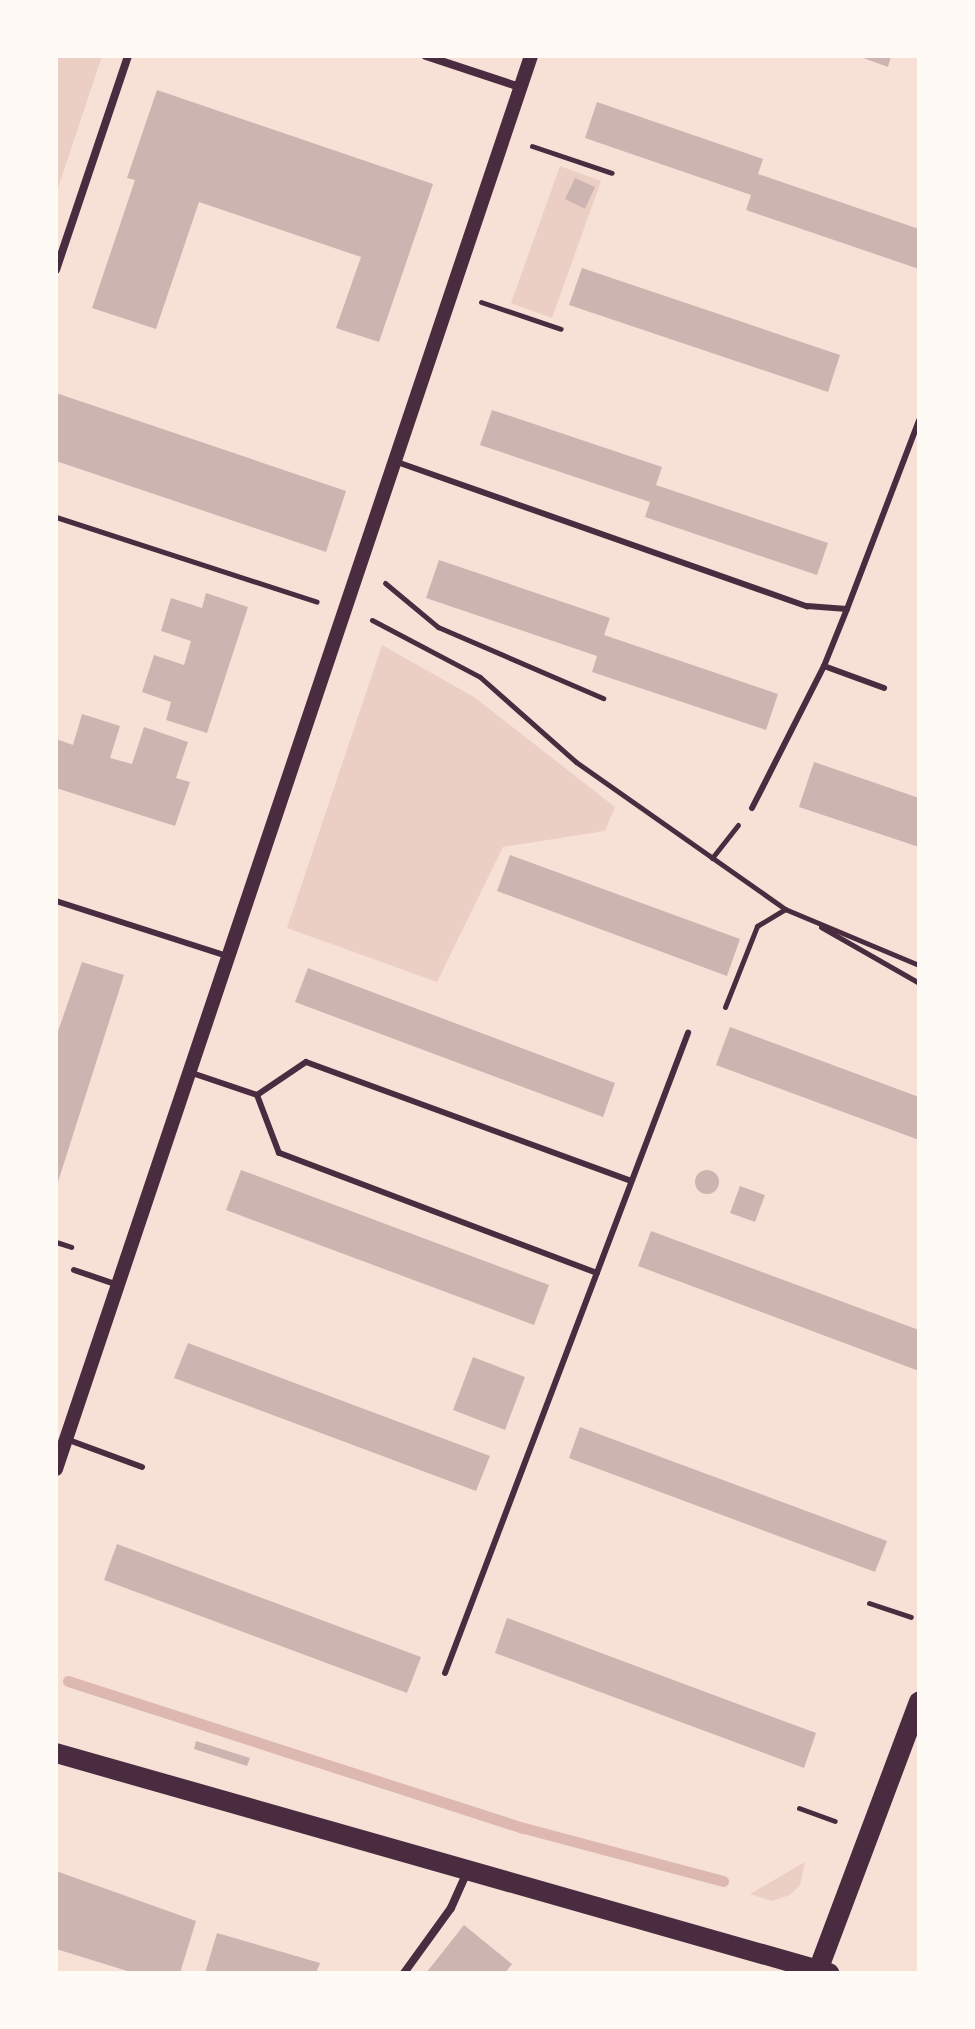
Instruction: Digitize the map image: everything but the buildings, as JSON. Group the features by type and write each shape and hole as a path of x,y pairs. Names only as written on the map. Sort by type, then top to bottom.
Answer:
{"main road":[{"path":"56,1753 821,1972 919,1701"}],"street":[{"path":"56,270 128,56"},
{"path":"426,56 520,87"},
{"path":"56,1469 531,56"},
{"path":"404,1973 451,1908 467,1872"}],"lane":[{"path":"752,808 824,666 919,420"},
{"path":"397,462 807,606 847,609"},
{"path":"824,666 884,688"},
{"path":"56,901 227,956"},
{"path":"445,1673 688,1033"},
{"path":"257,1095 306,1062 631,1181"},
{"path":"188,1072 257,1095"},
{"path":"257,1095 279,1153 597,1273"},
{"path":"74,1270 118,1285"},
{"path":"66,1439 142,1467"}],"path":[{"path":"532,146 612,173"},
{"path":"481,302 561,329"},
{"path":"56,517 317,602"},
{"path":"385,583 438,627 603,698"},
{"path":"372,620 480,677 576,762 785,909 919,965"},
{"path":"712,858 752,808"},
{"path":"725,1007 757,926 785,909"},
{"path":"817,923 831,936 919,983"},
{"path":"56,1242 80,1250"},
{"path":"869,1603 911,1617"},
{"path":"799,1808 835,1821"}],"shaded area":[{"path":"56,56 102,56 56,194"},
{"path":"560,166 601,181 552,318 511,303"},
{"path":"382,645 474,697 615,807 605,831 503,847 437,982 287,928"},
{"path":"805,1862 800,1885 790,1895 772,1901 750,1894"}],"waterway":[{"path":"68,1681 524,1828 723,1881"}]}
